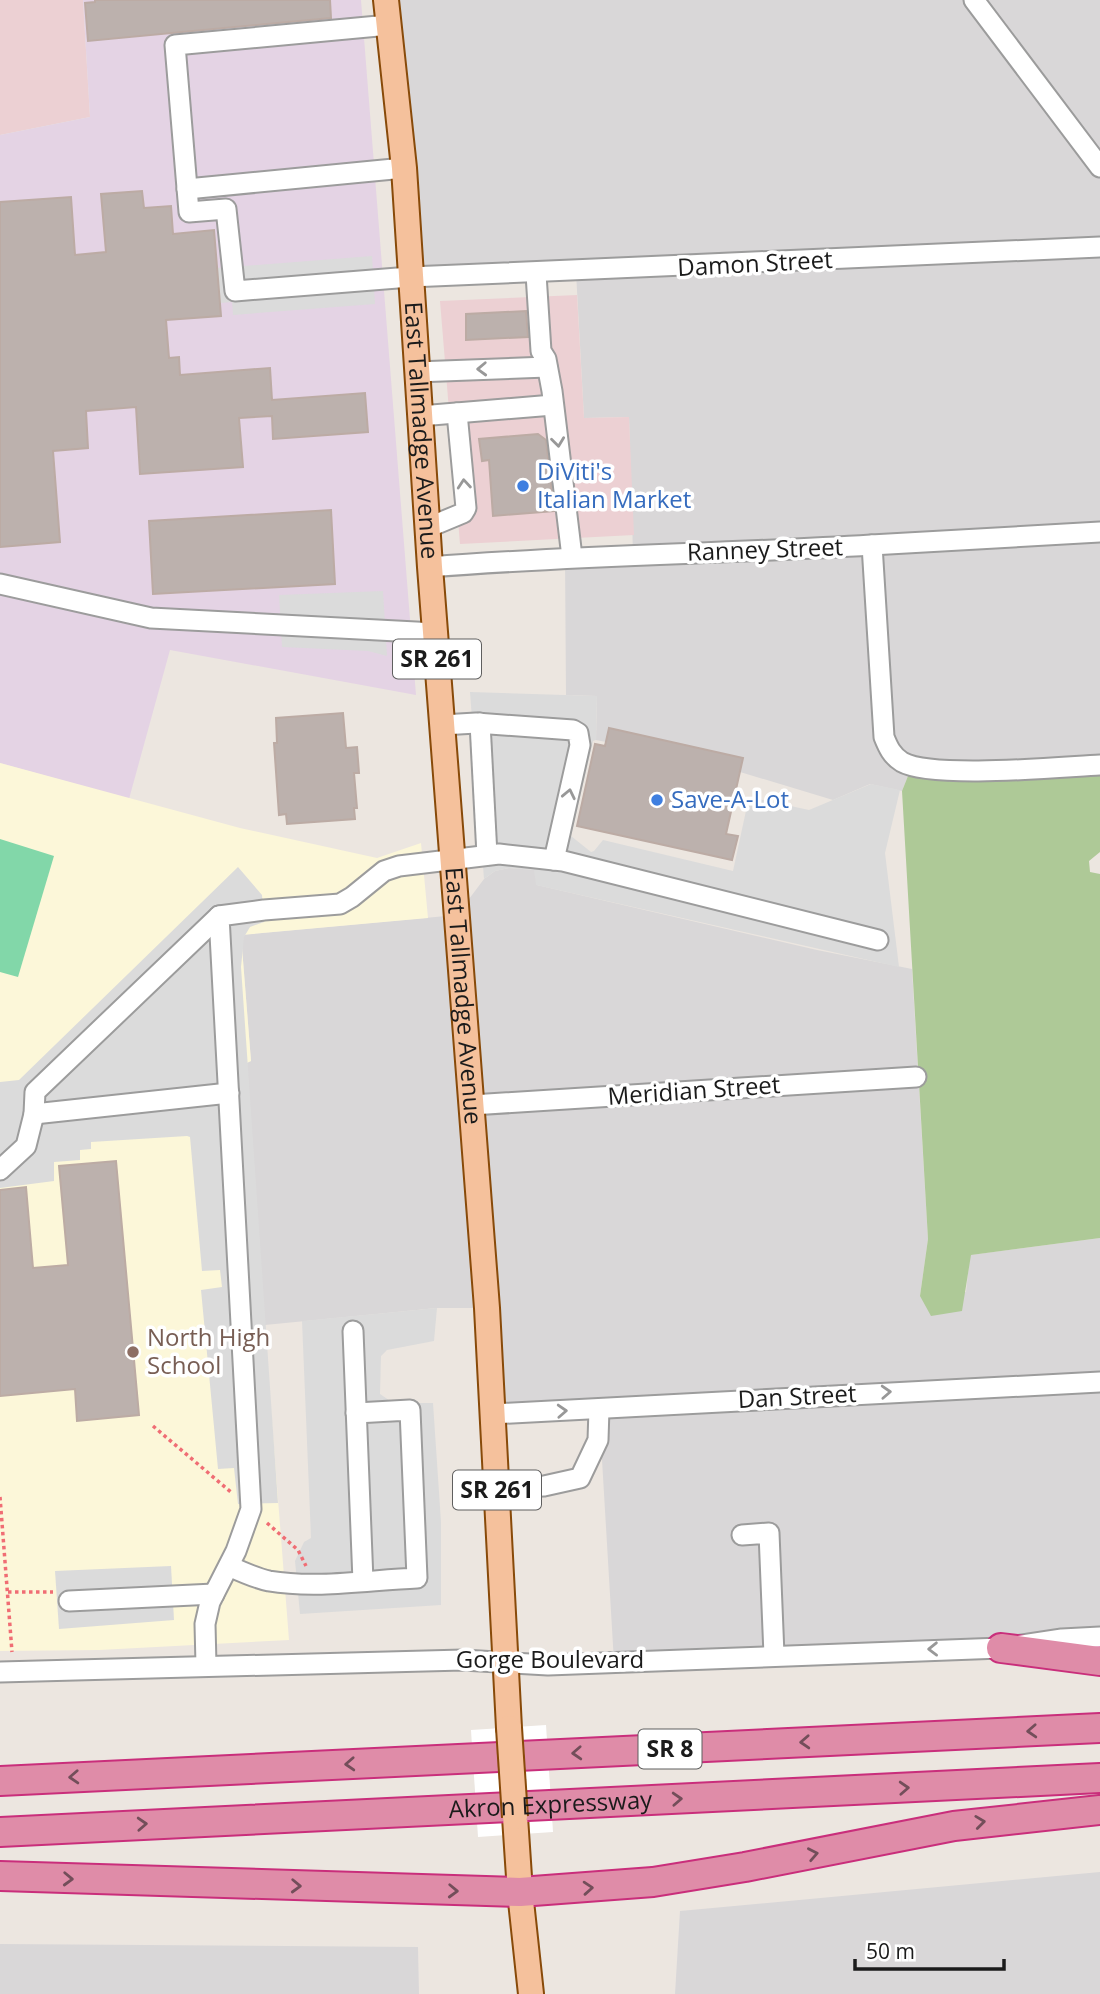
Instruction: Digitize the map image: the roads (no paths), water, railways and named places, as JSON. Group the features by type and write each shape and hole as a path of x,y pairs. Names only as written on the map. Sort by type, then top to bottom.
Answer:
{"highway":[{"path":"1001,1648 1100,1661"},
{"name":"Akron Expressway","path":"0,1781 1100,1728"},
{"name":"Akron Expressway","path":"0,1832 1100,1778"},
{"path":"0,1876 520,1892 653,1882 954,1826 1100,1810"}],"main road":[{"name":"East Tallmadge Avenue","path":"386,0 404,168 419,416 493,1415 504,1663 520,1892 531,1994"}],"street":[{"path":"974,0 1100,167"},
{"path":"388,25 175,45 187,189 404,168"},
{"name":"Damon Street","path":"187,189 189,212 226,209 234,291 410,277 536,274 1100,247"},
{"path":"536,274 544,359 553,405 572,557"},
{"path":"416,372 544,359"},
{"path":"419,416 553,405"},
{"path":"427,528 463,513 466,508 457,413"},
{"name":"Ranney Street","path":"430,566 1100,532"},
{"path":"872,545 884,737 890,752 903,763 934,771 1100,765"},
{"path":"0,584 151,618 435,633"},
{"path":"480,723 487,855"},
{"path":"442,725 480,723 573,730 578,733 580,745 554,860"},
{"path":"0,1170 26,1146 34,1114 34,1092 219,916 298,906 340,904 384,871 399,866 499,854 554,860 878,940"},
{"path":"206,1665 205,1624 214,1594 229,1566 251,1509 219,916"},
{"name":"Meridian Street","path":"472,1105 916,1077"},
{"path":"34,1114 229,1093"},
{"path":"353,1331 363,1581"},
{"name":"Dan Street","path":"493,1415 1100,1382"},
{"path":"496,1488 544,1486 580,1478 598,1440 599,1409"},
{"path":"229,1566 270,1581 309,1583 417,1578 410,1410 356,1413"},
{"path":"742,1535 769,1534 774,1655"},
{"path":"69,1601 214,1594"},
{"name":"Gorge Boulevard","path":"0,1672 463,1660 548,1665 1001,1648 1062,1639 1100,1637"}],"place":[{"name":"DiViti's Italian Market","path":"523,486"},
{"name":"Save-A-Lot","path":"657,800"},
{"name":"North High School","path":"133,1352"}]}
